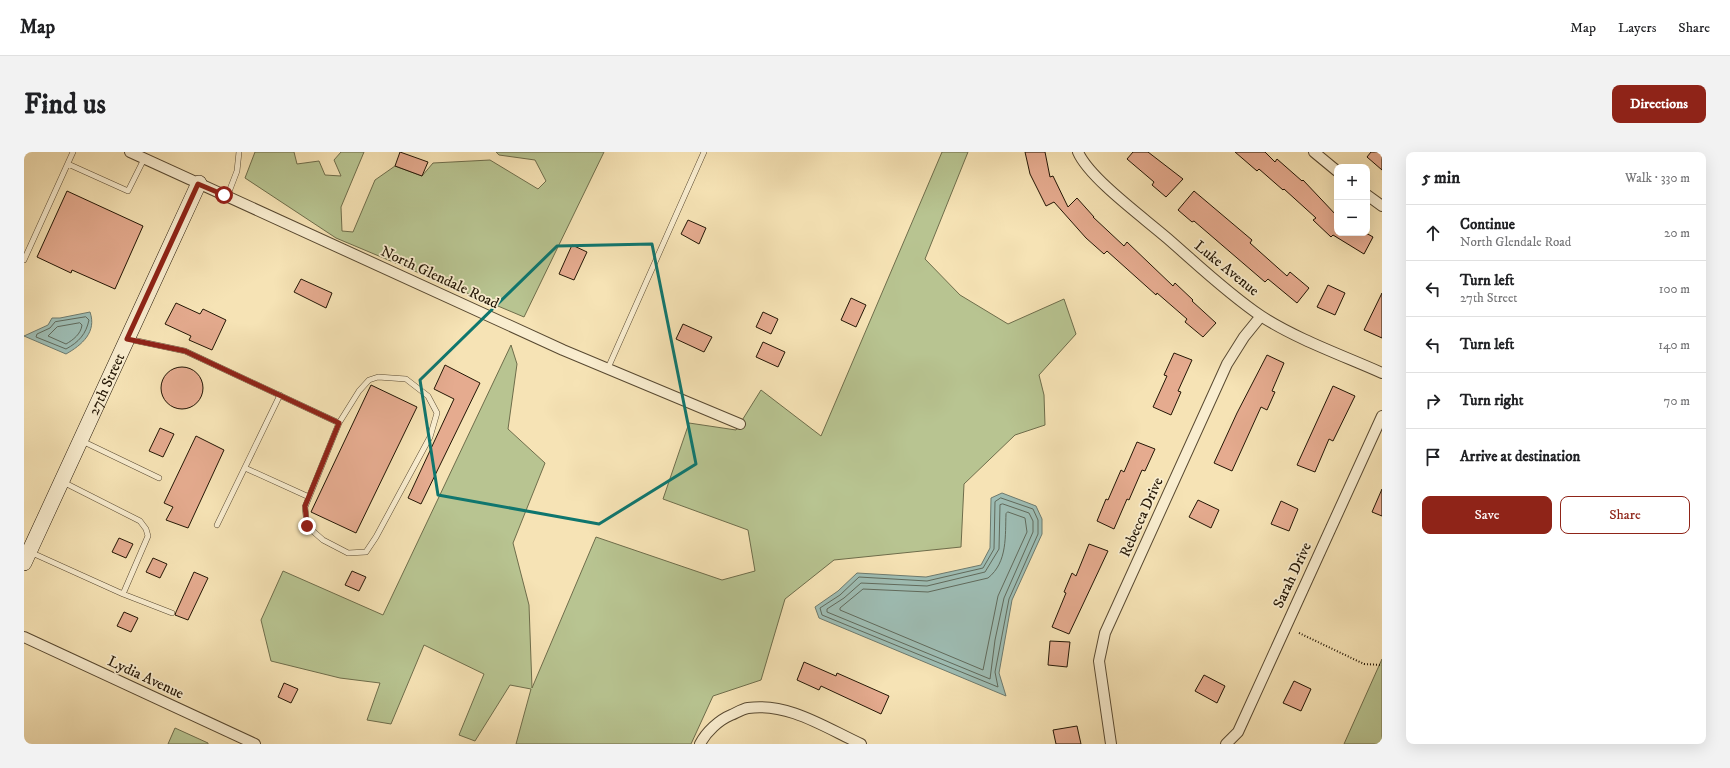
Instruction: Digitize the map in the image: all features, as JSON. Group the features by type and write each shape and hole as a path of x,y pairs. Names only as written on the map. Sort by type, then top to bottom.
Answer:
{"street":[{"name":"North Glendale Road","path":"130,152 562,350 740,424"},
{"name":"Luke Avenue","path":"1078,152 1082,161 1101,182 1261,316 1295,334 1382,373"},
{"path":"1314,152 1334,169"},
{"name":"27th Street","path":"26,555 62,482 198,184"},
{"path":"1370,197 1382,206"},
{"name":"Rebecca Drive","path":"1111,744 1099,661 1105,633 1227,364 1244,337 1261,316"},
{"name":"Sarah Drive","path":"1226,744 1238,732 1382,416"},
{"name":"Lydia Avenue","path":"24,637 255,744"},
{"path":"700,744 702,739 722,719 746,708 766,707 789,711 861,744"}],"lane":[{"path":"24,260 73,152"},
{"path":"227,196 237,171 239,152"},
{"path":"608,368 704,152"},
{"path":"68,164 128,192 144,159"},
{"path":"127,339 185,351 339,423"},
{"path":"378,377 406,379 428,396 437,413 430,437 376,537 366,552 348,552 323,540 307,526 305,506 339,423 359,391 369,380 378,377"},
{"path":"217,525 280,395"},
{"path":"81,440 159,478"},
{"path":"245,468 309,497"},
{"path":"62,482 140,521 146,529 148,536 123,594"},
{"path":"26,555 172,613"}],"path":[{"path":"1298,633 1364,664 1382,665"}],"highlighted area":[{"path":"652,244 696,464 599,524 438,495 420,380 557,246"}],"green space":[{"path":"255,152 294,152 297,164 319,161 325,175 341,176 334,160 341,152 364,152 341,207 342,231 353,232 375,180 395,166 422,176 433,163 490,160 538,189 546,181 535,160 499,155 496,152 604,152 524,317 336,238 245,178"},
{"path":"942,152 968,152 925,259 960,295 1008,324 1064,299 1076,334 1039,375 1044,395 1045,425 1015,435 964,484 961,547 834,560 785,599 761,680 713,696 691,744 516,744 531,689 510,685 475,741 459,735 484,674 424,645 391,724 367,720 380,683 340,678 271,661 261,620 283,571 383,615 511,345 517,364 508,429 545,463 513,543 529,605 532,688 596,537 722,580 755,571 748,530 663,499 689,423 736,430 761,390 821,436"},
{"path":"1382,659 1382,744 1344,744"},
{"path":"175,728 208,743 208,744 168,744"}],"water":[{"path":"90,312 92,319 90,332 82,342 66,354 24,336 48,325 52,318 60,318"},
{"path":"1002,493 1036,506 1042,519 1042,534 1012,600 999,673 1006,696 819,618 815,607 838,591 857,573 926,577 981,565 990,548 991,498"}],"building":[{"path":"400,152 428,162 422,176 395,166"},
{"path":"1025,152 1045,152 1050,177 1053,176 1068,207 1077,198 1093,217 1124,246 1127,242 1173,286 1175,283 1216,323 1203,337 1185,322 1187,319 1157,293 1156,295 1107,251 1104,254 1086,238 1054,202 1046,206 1030,174"},
{"path":"1133,152 1148,152 1183,179 1166,197 1152,185 1154,182 1127,159"},
{"path":"1235,152 1265,152 1275,162 1277,159 1302,181 1303,180 1334,213 1334,236 1331,237 1313,220 1316,218 1284,189 1283,190 1259,169 1257,171"},
{"path":"1371,152 1382,152 1382,170 1367,157"},
{"path":"67,191 143,226 115,289 72,270 71,273 37,257"},
{"path":"1194,191 1252,240 1250,243 1287,276 1290,272 1309,288 1297,303 1268,279 1265,282 1194,221 1192,222 1178,210"},
{"path":"688,220 706,228 699,244 681,234"},
{"path":"1370,235 1373,237 1364,254 1335,236"},
{"path":"572,245 587,252 574,280 559,274"},
{"path":"301,279 332,293 326,308 294,292"},
{"path":"1328,285 1345,293 1335,315 1317,307"},
{"path":"1382,293 1382,338 1364,330"},
{"path":"851,298 866,305 856,327 841,320"},
{"path":"176,303 200,314 203,309 226,320 212,350 189,340 191,336 165,324"},
{"path":"763,312 778,319 771,334 756,327"},
{"path":"683,324 712,337 704,352 676,339"},
{"path":"763,342 785,352 778,367 756,357"},
{"path":"1174,353 1192,360 1178,391 1181,392 1171,415 1153,407 1167,376 1164,375"},
{"path":"1267,355 1284,363 1272,391 1275,392 1267,410 1261,407 1232,471 1214,463 1237,413"},
{"path":"445,365 480,383 421,504 408,498 454,399 434,389"},
{"path":"178,367 186,367 194,370 200,376 203,388 200,400 194,406 186,409 178,409 170,406 164,400 161,392 161,384 164,376 170,370"},
{"path":"371,385 417,407 356,533 311,512"},
{"path":"1333,386 1355,396 1333,441 1329,439 1315,472 1297,465"},
{"path":"160,428 174,434 163,457 149,451"},
{"path":"196,436 224,450 188,528 166,520 173,507 164,503"},
{"path":"1137,442 1155,449 1145,471 1142,470 1129,500 1127,499 1114,529 1097,521 1106,499 1108,500 1121,470 1124,472"},
{"path":"1382,489 1382,516 1372,512"},
{"path":"1198,500 1219,510 1211,528 1189,517"},
{"path":"1281,501 1298,509 1289,531 1271,524"},
{"path":"119,538 133,544 126,558 112,552"},
{"path":"1089,544 1108,551 1069,634 1052,627 1066,593 1064,592 1072,573 1076,576"},
{"path":"153,558 167,564 160,578 146,572"},
{"path":"352,571 366,577 359,591 345,585"},
{"path":"194,572 208,578 188,620 175,615"},
{"path":"124,612 138,618 131,632 117,626"},
{"path":"1050,641 1070,642 1067,667 1048,665"},
{"path":"804,662 836,676 837,673 889,696 881,714 821,686 819,690 797,680"},
{"path":"1204,675 1225,686 1217,703 1195,691"},
{"path":"1294,681 1311,689 1301,711 1283,703"},
{"path":"284,683 298,689 291,703 278,697"},
{"path":"1077,726 1081,744 1056,744 1053,730"}],"route":[{"path":"224,195 198,184 127,339 185,351 339,423 305,506 307,526"}]}
